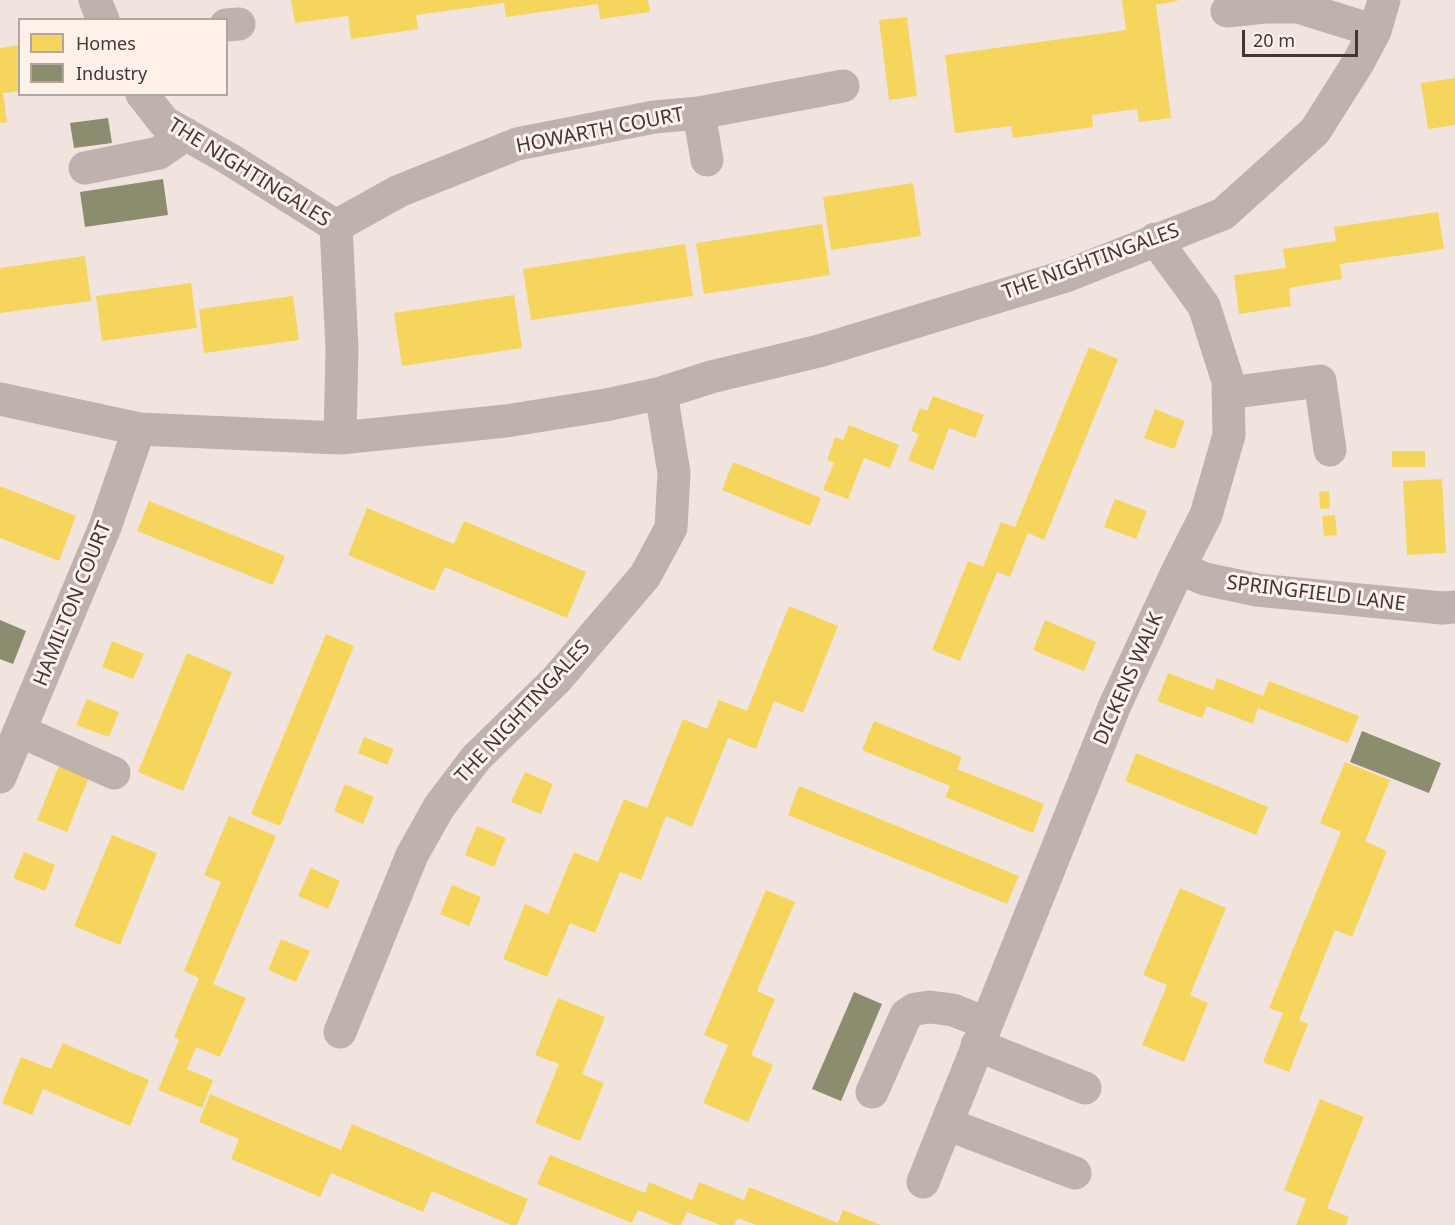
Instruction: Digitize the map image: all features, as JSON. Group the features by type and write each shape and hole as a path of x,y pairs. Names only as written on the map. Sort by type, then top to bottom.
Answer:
{"street":[{"path":"95,0 102,18"},
{"name":"THE NIGHTINGALES","path":"0,399 139,429 340,438 506,421 606,405 661,393 819,351 1066,276 1223,214 1315,131 1358,63 1375,31 1384,0"},
{"path":"1227,11 1298,7 1375,31"},
{"name":"HOWARTH COURT","path":"336,226 399,191 517,144 654,117 699,112 843,86"},
{"name":"THE NIGHTINGALES","path":"144,96 164,122 231,159 336,226 342,348 340,438"},
{"path":"699,112 707,160"},
{"path":"85,168 159,153 186,134"},
{"name":"DICKENS WALK","path":"923,1182 1115,705 1206,515 1229,435 1228,381 1204,306 1155,239"},
{"path":"1228,393 1320,381 1330,450"},
{"name":"THE NIGHTINGALES","path":"340,1032 412,855 439,807 476,758 556,680 645,576 670,528 674,473 661,393"},
{"name":"HAMILTON COURT","path":"0,777 105,527 139,429"},
{"name":"SPRINGFIELD LANE","path":"1179,568 1206,579 1257,590 1442,609 1455,607"},
{"path":"20,731 114,773"},
{"path":"872,1092 906,1015 915,1009 930,1007 953,1010 982,1034 1085,1088"},
{"path":"947,1124 1075,1173"}],"building: Homes":[{"path":"291,0 648,0 650,12 600,19 598,4 506,17 504,3 416,15 418,29 351,39 348,16 295,23"},
{"path":"1122,0 1180,0 1156,5 1171,118 1139,122 1137,109 1092,115 1093,127 1013,138 1011,126 955,133 945,55 1126,30"},
{"path":"907,17 917,96 889,100 879,20"},
{"path":"18,45 18,91 3,93 7,122 0,123 0,48"},
{"path":"1455,78 1455,125 1428,129 1421,83"},
{"path":"913,183 921,236 831,250 823,197"},
{"path":"1438,212 1444,249 1340,264 1342,279 1289,288 1291,306 1239,314 1234,275 1286,268 1283,249 1336,241 1334,227"},
{"path":"822,224 830,275 704,294 696,243"},
{"path":"685,244 693,296 531,320 523,269"},
{"path":"85,256 91,301 0,313 0,268"},
{"path":"191,283 197,328 102,341 96,296"},
{"path":"514,295 522,348 402,366 394,313"},
{"path":"293,296 299,340 204,353 199,309"},
{"path":"1089,347 1118,359 1044,540 1028,533 1010,577 997,572 960,661 932,650 968,561 983,567 1001,522 1015,527"},
{"path":"933,396 984,415 975,438 949,428 933,470 908,460 919,434 911,431 920,408 927,411"},
{"path":"1155,409 1185,421 1174,449 1144,438"},
{"path":"849,425 899,445 890,468 864,458 848,499 823,490 834,463 827,460 835,437 843,440"},
{"path":"1392,451 1425,451 1425,467 1392,467"},
{"path":"733,462 821,498 810,526 722,490"},
{"path":"1442,479 1446,553 1407,555 1403,481"},
{"path":"0,486 76,516 59,561 0,538"},
{"path":"1329,491 1330,508 1320,509 1319,492"},
{"path":"1115,499 1147,511 1136,539 1104,527"},
{"path":"149,501 285,556 273,585 137,531"},
{"path":"367,508 454,544 464,521 586,572 567,618 445,567 434,591 348,555"},
{"path":"1335,515 1337,535 1324,536 1322,516"},
{"path":"789,606 838,626 803,713 774,701 756,749 728,738 692,827 666,816 641,880 620,872 595,933 570,923 547,977 503,959 525,904 548,914 574,852 598,862 624,799 647,808 683,719 707,729 719,700 747,711"},
{"path":"1045,620 1096,642 1084,671 1033,650"},
{"path":"326,634 354,646 280,826 251,814"},
{"path":"112,641 144,654 133,679 102,667"},
{"path":"187,653 232,672 183,791 138,772"},
{"path":"1168,673 1213,690 1217,678 1263,696 1269,681 1359,716 1348,743 1258,708 1253,724 1207,706 1202,718 1157,701"},
{"path":"87,699 119,712 109,737 76,725"},
{"path":"874,721 962,757 957,769 1044,804 1033,833 945,797 950,786 862,750"},
{"path":"364,737 394,749 387,765 358,753"},
{"path":"1136,753 1268,807 1256,835 1125,781"},
{"path":"1345,762 1390,780 1365,841 1387,851 1352,937 1335,930 1299,1020 1308,1024 1289,1072 1263,1062 1283,1013 1269,1008 1341,832 1320,823"},
{"path":"60,763 90,775 67,832 37,820"},
{"path":"525,772 553,784 541,814 511,802"},
{"path":"345,784 374,797 363,824 334,811"},
{"path":"799,786 1019,876 1007,904 788,815"},
{"path":"229,816 276,836 213,984 246,998 220,1057 196,1047 187,1069 213,1080 202,1108 158,1090 179,1040 174,1037 199,978 184,971 221,882 204,875"},
{"path":"477,826 506,838 494,867 465,855"},
{"path":"112,835 157,853 120,945 74,926"},
{"path":"24,852 55,865 45,891 13,878"},
{"path":"311,868 340,881 328,909 298,896"},
{"path":"452,885 481,897 469,926 440,914"},
{"path":"1180,888 1226,908 1190,995 1208,1003 1184,1062 1142,1045 1167,985 1143,975"},
{"path":"766,890 795,902 757,991 775,999 751,1055 773,1065 748,1122 703,1103 728,1045 704,1035"},
{"path":"281,939 310,951 296,982 268,970"},
{"path":"558,998 605,1017 582,1074 604,1083 580,1141 535,1123 559,1064 535,1055"},
{"path":"63,1043 149,1080 130,1126 43,1089 32,1115 2,1103 21,1057 51,1069"},
{"path":"210,1094 341,1150 352,1124 528,1199 517,1225 511,1225 432,1191 423,1212 331,1173 320,1197 231,1159 239,1139 199,1122"},
{"path":"1320,1099 1364,1117 1327,1208 1349,1217 1346,1225 1296,1225 1306,1199 1284,1190"},
{"path":"550,1155 645,1193 649,1182 692,1200 699,1182 744,1200 749,1187 838,1223 843,1210 881,1225 756,1225 738,1218 734,1225 720,1225 687,1212 681,1225 674,1225 638,1210 632,1223 537,1184"}],"building: Industry":[{"path":"108,118 112,143 74,148 70,123"},
{"path":"163,179 168,215 85,227 80,192"},
{"path":"0,620 26,631 13,664 0,659"},
{"path":"1362,731 1441,763 1429,793 1350,762"},
{"path":"854,992 882,1004 841,1101 812,1089"}]}
